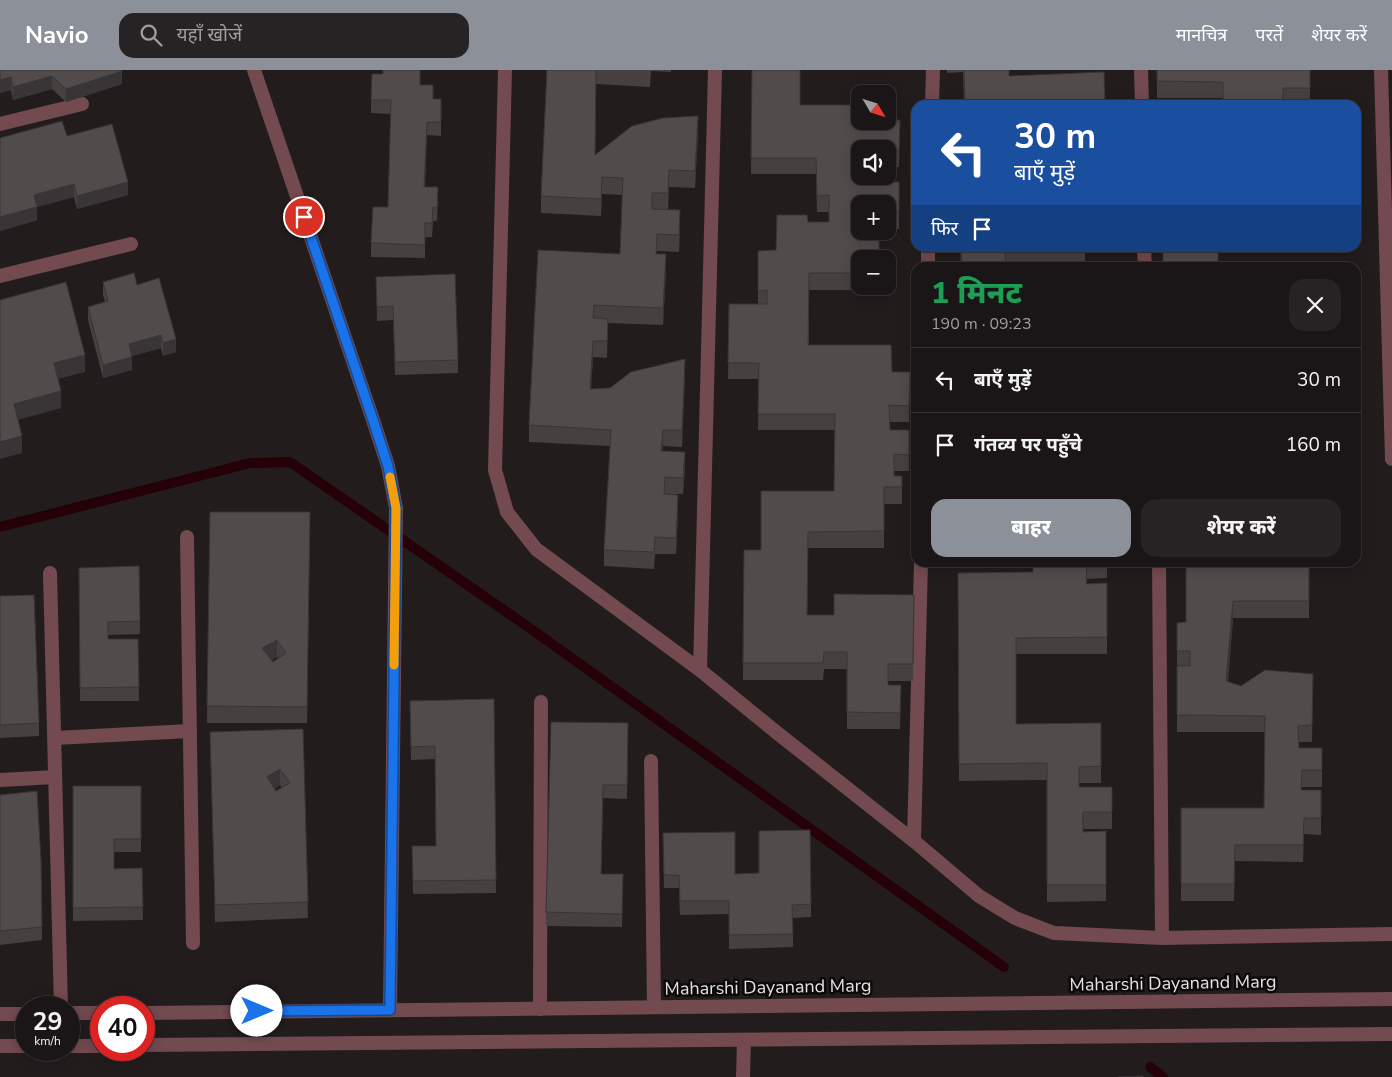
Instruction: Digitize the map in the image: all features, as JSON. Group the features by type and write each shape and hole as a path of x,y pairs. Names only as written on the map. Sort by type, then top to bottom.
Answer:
{"street":[{"path":"254,70 388,466 396,508 390,1010"},
{"path":"505,70 495,470 507,512 536,549 700,670 914,841 979,896 1015,918 1054,933 1162,938 1392,934"},
{"path":"700,670 715,70"},
{"path":"932,70 932,100"},
{"path":"1141,70 1142,100"},
{"path":"1381,70 1392,459"},
{"path":"0,124 82,104"},
{"path":"0,276 131,244"},
{"path":"187,537 193,943"},
{"path":"914,841 921,567"},
{"path":"1159,567 1162,938"},
{"path":"50,573 61,996"},
{"path":"540,1009 541,702"},
{"path":"55,738 190,731"},
{"path":"651,761 654,1007"},
{"path":"0,780 55,777"},
{"name":"Maharshi Dayanand Marg","path":"155,1012 1392,999"},
{"path":"0,1014 15,1014"},
{"path":"155,1045 1392,1034"},
{"path":"744,1040 744,1077"},
{"path":"0,1046 15,1046"}],"building":[{"path":"0,70 122,71 66,89 52,76 13,87 11,77 0,80"},
{"path":"383,70 420,70 420,85 433,85 433,99 441,99 441,122 427,122 424,187 438,187 437,208 433,207 432,223 425,223 425,245 371,243 373,207 388,207 391,100 371,100 372,74 383,74"},
{"path":"547,70 596,70 595,155 632,126 663,118 698,116 695,171 669,170 668,193 652,193 652,209 680,210 679,235 657,234 656,254 666,254 663,308 594,305 593,318 608,319 607,341 593,341 590,389 610,388 631,372 685,359 682,430 663,430 661,451 685,452 683,478 665,477 664,494 678,495 676,538 655,537 654,552 604,550 611,430 529,425 538,250 620,254 623,178 602,177 601,199 541,196"},
{"path":"752,70 800,70 800,105 851,105 851,130 896,130 896,120 900,120 899,150 896,150 896,140 851,140 851,185 896,185 896,182 899,182 899,212 896,212 896,195 851,195 851,240 879,240 879,250 851,250 851,273 809,273 808,345 891,345 892,372 910,372 909,406 889,405 890,430 909,430 909,455 894,454 894,476 902,476 902,487 884,487 884,531 808,532 807,615 834,615 834,594 914,595 913,664 888,664 888,685 901,685 900,713 847,712 847,652 824,652 823,663 743,663 744,550 761,550 761,491 834,491 835,414 758,414 759,363 728,363 729,304 767,304 767,290 758,291 758,251 776,250 777,215 807,215 808,222 829,222 829,195 817,196 816,158 751,158"},
{"path":"964,70 1009,70 1009,76 1104,72 1105,100 965,100"},
{"path":"1157,70 1310,70 1310,88 1283,88 1283,100 1223,100 1223,82 1157,81"},
{"path":"62,121 67,136 112,124 128,182 77,196 74,184 34,195 37,207 0,217 0,138"},
{"path":"961,252 1005,252 1006,262 962,262"},
{"path":"1163,252 1218,252 1218,262 1163,262"},
{"path":"134,273 137,285 159,278 176,339 163,343 161,335 129,344 132,357 103,365 88,307 108,301 103,282"},
{"path":"455,274 458,360 395,362 393,306 377,307 376,277"},
{"path":"66,282 85,355 54,363 61,391 14,404 22,436 0,442 0,300"},
{"path":"210,512 310,512 307,707 207,706","holes":["277,640 286,653 273,662 262,648"]},
{"path":"139,566 140,621 108,622 108,639 138,639 139,687 80,688 79,568"},
{"path":"1033,567 1087,567 1086,584 1107,583 1107,637 1016,638 1016,724 1101,723 1101,766 1079,767 1079,787 1112,787 1112,812 1083,812 1083,832 1106,831 1106,885 1047,885 1047,763 959,764 958,573 1033,572"},
{"path":"1186,567 1309,567 1309,601 1233,601 1226,681 1241,686 1265,670 1313,674 1312,725 1298,726 1299,748 1322,748 1322,770 1302,770 1301,790 1321,790 1321,818 1304,818 1303,845 1235,845 1234,884 1181,884 1181,808 1264,808 1265,716 1177,715 1177,666 1190,666 1190,651 1177,651 1177,623 1186,622"},
{"path":"34,595 39,723 0,725 0,596"},
{"path":"494,699 496,880 413,881 412,846 436,846 435,746 411,747 410,701"},
{"path":"551,722 628,723 627,785 603,785 601,874 623,874 622,914 546,912"},
{"path":"303,729 308,902 215,905 210,732","holes":["280,769 290,783 276,791 267,777"]},
{"path":"73,786 141,786 141,839 114,839 114,869 142,868 143,907 73,908"},
{"path":"37,791 42,927 0,931 0,795"},
{"path":"810,830 811,904 792,905 793,934 729,935 729,901 680,901 679,875 664,875 663,833 735,832 735,874 759,873 759,831"}],"waterway":[{"path":"0,527 250,463 290,462 524,624 1004,967"},
{"path":"1150,1067 1163,1077"}],"slow traffic":[{"path":"390,477 396,508 394,665"}],"route":[{"path":"257,1011 390,1010 396,508 388,466 304,217"}]}
